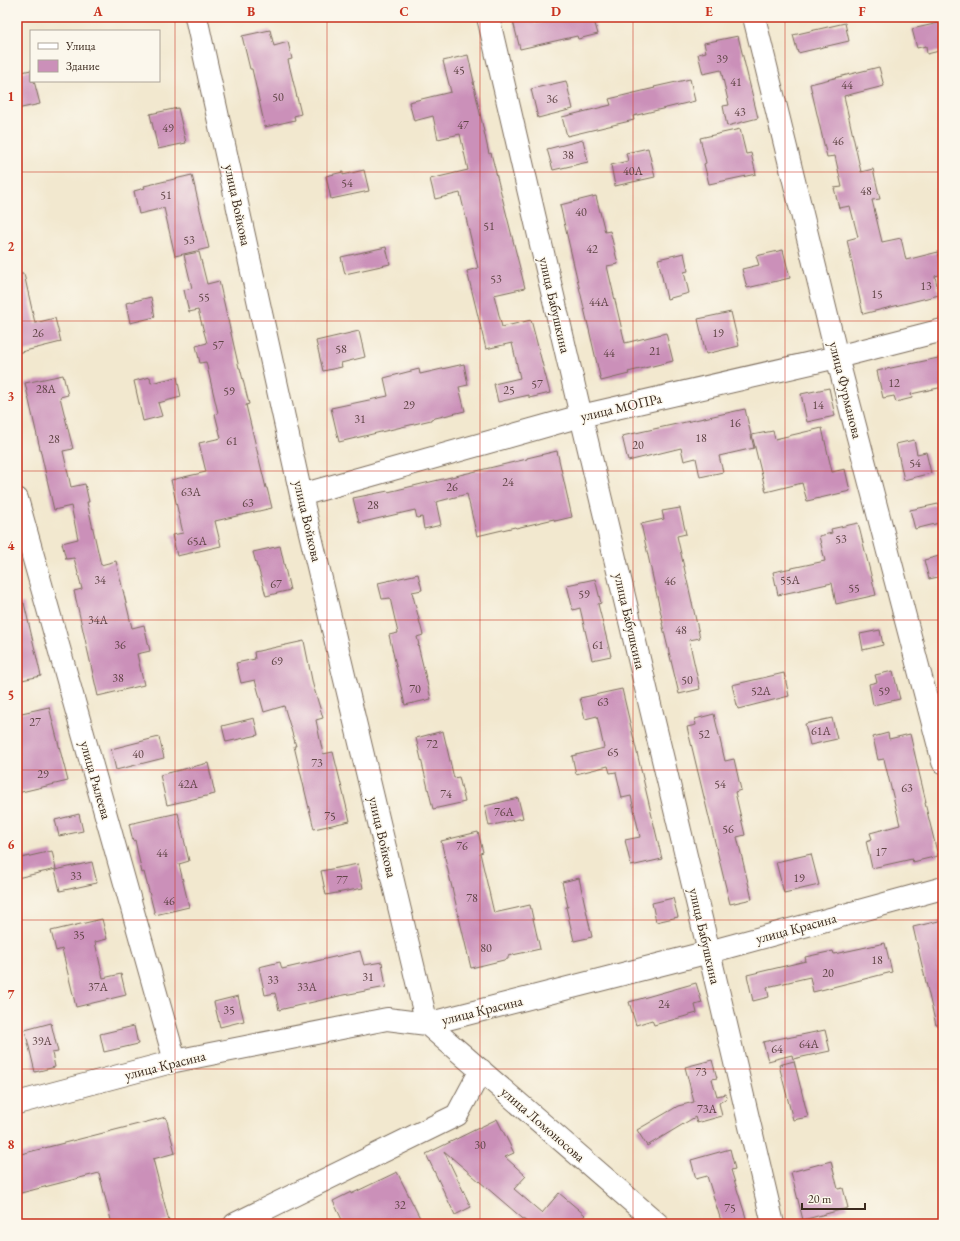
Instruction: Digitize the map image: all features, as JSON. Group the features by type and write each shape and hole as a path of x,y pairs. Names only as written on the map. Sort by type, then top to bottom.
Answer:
{"street":[{"name":"улица Войкова","path":"196,17 301,495 427,1024"},
{"name":"улица Бабушкина","path":"488,17 773,1224"},
{"name":"улица Фурманова","path":"754,17 837,357 943,762"},
{"name":"улица МОПРа","path":"301,495 581,416 837,357 943,330"},
{"name":"улица Рылеева","path":"17,499 174,1061"},
{"name":"улица Красина","path":"17,1103 174,1061 387,1019 427,1024 709,952 943,888"},
{"name":"улица Ломоносова","path":"427,1024 658,1224"},
{"path":"235,1224 457,1115 480,1070"}],"building":[{"path":"512,17 534,17 535,24 564,17 593,17 598,34 578,39 577,36 520,49"},
{"path":"943,22 943,50 927,54 926,46 917,48 912,29"},
{"path":"845,23 849,41 798,53 793,35"},
{"path":"270,30 274,46 288,42 292,59 288,60 301,114 294,116 295,120 265,127 252,69 250,69 242,36"},
{"path":"738,36 758,118 727,126 723,106 729,105 721,70 703,74 698,54 706,52 704,43"},
{"path":"468,55 489,154 491,153 525,288 494,295 502,327 531,320 550,393 529,398 529,395 498,402 494,384 520,378 512,343 486,349 467,271 478,268 460,193 435,199 430,179 468,170 460,134 438,139 433,116 414,121 409,102 451,92 443,61"},
{"path":"879,67 884,86 844,96 861,172 873,169 880,199 872,200 882,242 901,238 906,260 938,252 943,274 935,276 939,295 863,314 847,240 858,237 850,206 839,208 834,188 842,187 835,156 827,157 810,84"},
{"path":"30,70 30,82 34,82 40,104 17,109 17,73"},
{"path":"690,79 695,101 633,116 634,120 567,136 562,117 611,105 609,99"},
{"path":"566,81 573,109 538,118 531,89"},
{"path":"178,108 186,143 158,149 150,114"},
{"path":"740,129 746,154 751,153 756,174 709,184 700,138"},
{"path":"583,140 588,162 553,170 547,149"},
{"path":"648,148 655,177 615,186 611,165 628,161 626,153"},
{"path":"364,170 369,191 331,199 326,176 343,172 343,175"},
{"path":"192,175 209,248 175,256 164,208 139,214 134,191 145,188 144,186"},
{"path":"596,196 605,232 610,231 618,264 607,266 625,343 666,333 673,361 628,372 629,374 601,381 560,205"},
{"path":"386,247 390,264 345,274 341,257"},
{"path":"783,250 790,278 747,288 742,269 759,265 756,256"},
{"path":"199,252 207,284 219,281 249,404 246,405 272,508 215,521 221,546 177,556 172,535 183,533 171,480 206,472 199,443 221,438 215,414 218,413 206,362 200,363 196,346 207,343 198,310 189,312 184,290 192,288 184,255"},
{"path":"684,253 688,271 684,272 689,293 667,299 658,259"},
{"path":"17,274 24,274 35,323 55,318 61,342 17,353"},
{"path":"151,297 155,317 130,323 126,303"},
{"path":"731,312 739,346 706,354 698,319"},
{"path":"359,331 365,357 341,363 342,367 323,371 316,341"},
{"path":"943,357 943,387 911,394 912,398 896,402 894,396 883,398 877,371"},
{"path":"464,364 468,385 459,387 465,411 339,442 331,408 388,396 384,378 419,369 420,374"},
{"path":"63,375 68,395 60,397 73,449 63,451 71,487 85,484 89,502 87,502 101,565 116,561 132,628 144,625 150,651 137,654 144,685 98,696 74,591 82,589 74,558 66,559 62,543 78,539 71,506 54,510 25,383"},
{"path":"150,377 151,383 177,377 181,397 158,403 162,416 143,421 134,381"},
{"path":"829,388 835,416 807,422 801,394"},
{"path":"745,409 754,448 719,456 723,472 700,477 696,458 684,461 681,448 628,461 622,436"},
{"path":"822,428 832,472 845,469 850,491 807,501 802,483 766,492 752,435 773,431 775,439"},
{"path":"914,440 917,454 926,452 931,473 904,480 896,444"},
{"path":"557,451 572,517 555,521 554,519 477,536 467,494 436,502 441,525 424,529 422,517 417,518 415,510 359,523 353,498 388,492"},
{"path":"943,503 943,522 915,529 910,510"},
{"path":"680,508 686,534 677,536 700,638 689,640 700,689 679,694 641,524 664,519 662,511"},
{"path":"858,523 876,595 836,604 832,583 778,595 773,572 825,561 819,536 832,533 831,529"},
{"path":"280,546 290,590 266,596 253,552"},
{"path":"943,555 943,576 929,579 924,560"},
{"path":"418,574 422,590 412,592 423,635 417,637 418,645 431,699 405,705 389,635 398,633 390,598 382,599 378,583"},
{"path":"595,579 601,603 598,604 611,656 592,660 580,608 573,610 567,585"},
{"path":"24,603 41,676 17,681 17,604"},
{"path":"880,630 883,645 863,650 860,634"},
{"path":"304,641 313,685 323,718 316,720 323,754 333,752 350,821 314,829 294,746 296,746 284,706 264,712 255,680 241,683 236,663 255,659 254,652"},
{"path":"893,671 900,699 873,705 869,684 877,682 875,675"},
{"path":"784,673 789,696 738,709 732,685"},
{"path":"622,689 662,859 631,866 625,840 640,837 631,796 622,798 616,772 610,773 608,766 576,774 572,756 604,748 597,716 585,719 580,698"},
{"path":"49,707 68,781 17,793 17,714"},
{"path":"714,714 725,761 734,759 741,790 735,792 745,835 737,837 752,899 730,904 687,727 696,725 695,719"},
{"path":"254,718 258,735 226,742 222,726"},
{"path":"832,718 837,739 810,745 805,724"},
{"path":"443,731 454,778 459,777 465,802 433,809 416,738"},
{"path":"888,733 889,739 910,734 938,856 913,862 912,859 872,868 866,841 872,839 870,833 900,825 884,759 878,760 873,737"},
{"path":"159,737 164,758 116,770 111,749"},
{"path":"208,763 215,794 167,805 160,775"},
{"path":"518,798 523,818 489,826 485,806"},
{"path":"178,813 189,861 179,864 189,907 155,915 144,872 142,873 135,840 133,841 129,824"},
{"path":"79,814 83,831 59,836 55,820"},
{"path":"478,832 483,852 480,853 494,913 530,905 540,949 508,956 508,959 471,968 441,841"},
{"path":"52,851 56,869 17,878 17,859"},
{"path":"811,854 819,885 784,893 776,862"},
{"path":"92,862 97,883 60,891 55,870"},
{"path":"358,864 363,888 326,895 321,871"},
{"path":"579,878 592,937 574,941 562,882"},
{"path":"673,898 678,917 656,922 652,903"},
{"path":"102,919 107,939 95,942 103,978 121,974 126,995 76,1007 62,949 56,951 51,931"},
{"path":"943,920 943,1025 936,1025 913,927"},
{"path":"885,943 892,972 813,992 810,977 767,987 769,997 753,1001 747,975 806,961 805,957 833,951 834,954"},
{"path":"360,951 364,965 382,962 386,987 279,1010 275,993 265,995 259,967 280,962 282,969"},
{"path":"696,983 702,1003 695,1005 697,1013 654,1025 652,1020 636,1025 629,1002"},
{"path":"238,996 244,1021 220,1027 214,1002"},
{"path":"51,1023 58,1052 52,1053 55,1067 35,1072 25,1030"},
{"path":"134,1026 138,1044 104,1052 100,1034"},
{"path":"825,1030 830,1051 793,1059 792,1055 768,1061 763,1042"},
{"path":"712,1060 717,1078 712,1079 717,1096 726,1094 727,1098 719,1103 722,1116 697,1123 695,1117 647,1146 637,1130 678,1106 694,1102 685,1067"},
{"path":"794,1061 808,1117 793,1120 779,1065"},
{"path":"166,1117 175,1153 153,1159 169,1221 157,1224 112,1224 99,1173 17,1194 17,1155"},
{"path":"497,1119 514,1153 505,1157 526,1176 514,1189 542,1213 559,1193 585,1215 578,1224 529,1224 444,1151 471,1207 455,1215 426,1154"},
{"path":"730,1149 735,1169 731,1170 748,1224 722,1224 707,1176 696,1179 691,1160"},
{"path":"831,1161 838,1189 843,1188 848,1208 803,1220 791,1172"},
{"path":"397,1172 423,1224 344,1224 333,1201"}]}
